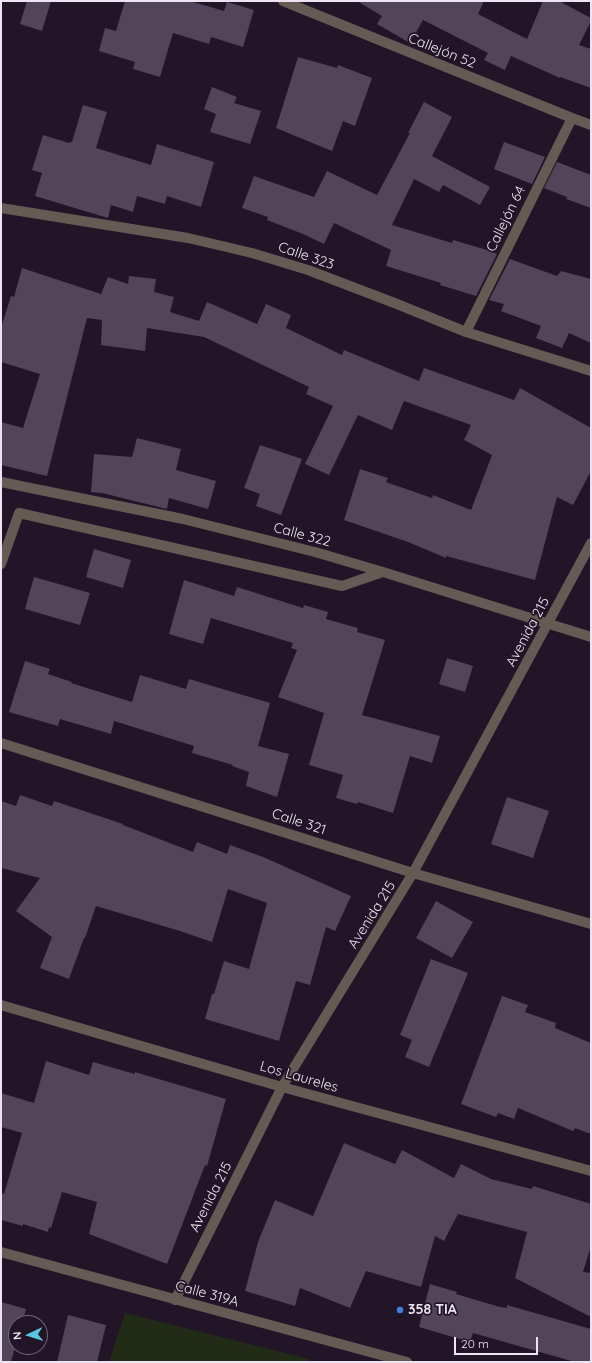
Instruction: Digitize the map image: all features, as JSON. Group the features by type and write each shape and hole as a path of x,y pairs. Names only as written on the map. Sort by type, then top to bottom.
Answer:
{"street":[{"name":"Callejón 52","path":"283,1 591,125"},
{"name":"Callejón 64","path":"466,332 572,118"},
{"name":"Calle 323","path":"1,208 188,238 252,253 308,270 466,332 591,371"},
{"name":"Calle 322","path":"1,482 182,519 315,552 591,637"},
{"path":"1,564 19,513 342,586 384,572"},
{"name":"Avenida 215","path":"175,1300 282,1087 413,873 591,544"},
{"name":"Calle 321","path":"1,742 413,873 591,924"},
{"name":"Los Laureles","path":"1,1005 282,1087 591,1171"},
{"name":"Calle 319A","path":"1,1252 407,1362"}],"green space":[{"path":"125,1313 309,1359 308,1362 109,1362"}],"building":[{"path":"27,1 51,1 42,31 20,24"},
{"path":"125,1 190,1 224,11 227,2 254,10 243,47 211,37 209,44 173,33 160,77 133,69 135,62 99,51 105,28 116,31"},
{"path":"357,1 484,1 478,14 527,39 543,1 559,1 591,18 591,21 579,45 591,49 591,88 560,78 511,56 505,70 484,60 488,53 423,20 410,43 377,24 382,16"},
{"path":"298,57 337,68 338,65 372,78 355,126 343,121 332,151 276,128"},
{"path":"212,87 237,97 234,103 261,111 250,144 210,132 216,114 204,109"},
{"path":"424,102 452,117 432,156 490,187 480,205 443,185 439,192 414,179 392,225 452,243 453,240 497,254 476,296 440,285 441,283 386,266 391,250 334,223 324,244 267,220 268,217 242,208 254,176 314,197 327,171 377,195 410,133 408,133"},
{"path":"83,105 107,112 96,148 151,165 157,144 214,162 201,207 167,196 165,204 137,196 133,212 111,205 108,218 35,196 42,173 32,170 43,135 69,143 72,142"},
{"path":"504,142 545,157 532,184 494,169"},
{"path":"557,162 591,175 591,208 566,199 567,197 544,188"},
{"path":"510,259 557,276 561,271 591,279 591,343 569,333 562,348 536,338 541,326 501,311 504,304 489,300"},
{"path":"22,268 101,294 108,277 128,284 129,276 156,279 154,292 174,297 170,312 199,321 207,302 257,324 266,304 291,315 286,328 342,355 344,350 419,381 424,368 514,400 520,388 591,428 591,471 573,505 557,497 535,580 446,556 446,558 408,542 344,520 360,469 388,478 386,482 432,498 433,495 471,510 492,455 464,440 471,425 404,401 392,430 358,415 329,475 305,464 333,406 306,394 309,387 204,337 147,328 145,351 101,345 102,320 87,318 47,476 1,465 1,422 23,428 40,374 1,362 1,328 11,296 14,297"},
{"path":"137,438 181,449 176,470 216,481 208,509 169,498 167,509 102,493 91,492 94,454 132,457"},
{"path":"260,445 302,459 281,515 256,506 260,494 244,488"},
{"path":"94,549 131,560 123,588 86,577"},
{"path":"34,577 90,593 80,625 25,609"},
{"path":"184,580 234,596 237,587 303,608 304,605 328,612 326,619 358,628 357,632 385,640 362,715 440,736 432,763 410,756 393,813 358,802 357,804 336,798 343,775 309,765 324,713 278,697 297,650 291,648 293,643 211,618 203,644 169,634"},
{"path":"447,658 473,666 465,692 439,684"},
{"path":"25,661 50,669 48,674 72,682 71,683 132,702 140,675 186,689 189,679 270,703 258,746 289,754 277,797 246,786 249,772 232,766 233,765 192,753 194,746 114,721 111,734 60,719 58,726 9,712"},
{"path":"20,795 52,806 54,801 123,824 193,852 197,842 227,854 230,845 263,857 351,896 335,931 326,927 310,985 296,981 279,1041 205,1019 224,961 249,969 267,903 228,889 212,942 96,906 69,979 40,968 52,937 16,911 40,878 1,868 1,801 16,806"},
{"path":"507,797 549,811 533,858 491,844"},
{"path":"436,901 473,922 452,958 416,938"},
{"path":"431,959 468,973 429,1067 405,1057 412,1040 400,1035"},
{"path":"502,996 528,1005 525,1012 556,1023 555,1028 591,1043 591,1134 575,1128 573,1131 518,1108 514,1119 498,1113 496,1117 461,1104"},
{"path":"46,1061 89,1075 93,1062 135,1074 135,1072 226,1099 207,1166 205,1165 167,1264 89,1234 97,1202 62,1192 51,1228 49,1227 48,1232 23,1224 23,1226 1,1220 1,1193 4,1194 22,1133 1,1127 1,1093 34,1103"},
{"path":"344,1143 395,1164 402,1150 454,1178 461,1164 491,1179 532,1189 533,1186 591,1204 591,1246 583,1272 591,1273 591,1317 515,1278 527,1232 458,1214 444,1241 435,1236 421,1287 366,1271 350,1308 300,1288 295,1306 245,1291 258,1242 275,1200 313,1216"},
{"path":"430,1284 457,1292 456,1294 500,1307 507,1308 507,1305 591,1329 591,1362 575,1362 473,1333 470,1342 419,1327"},
{"path":"1,1302 26,1309 24,1315 8,1315 8,1355 13,1355 11,1362 1,1362"},
{"path":"68,1315 106,1325 97,1362 57,1362"}],"place":[{"name":"358 TIA","path":"400,1310"}]}
